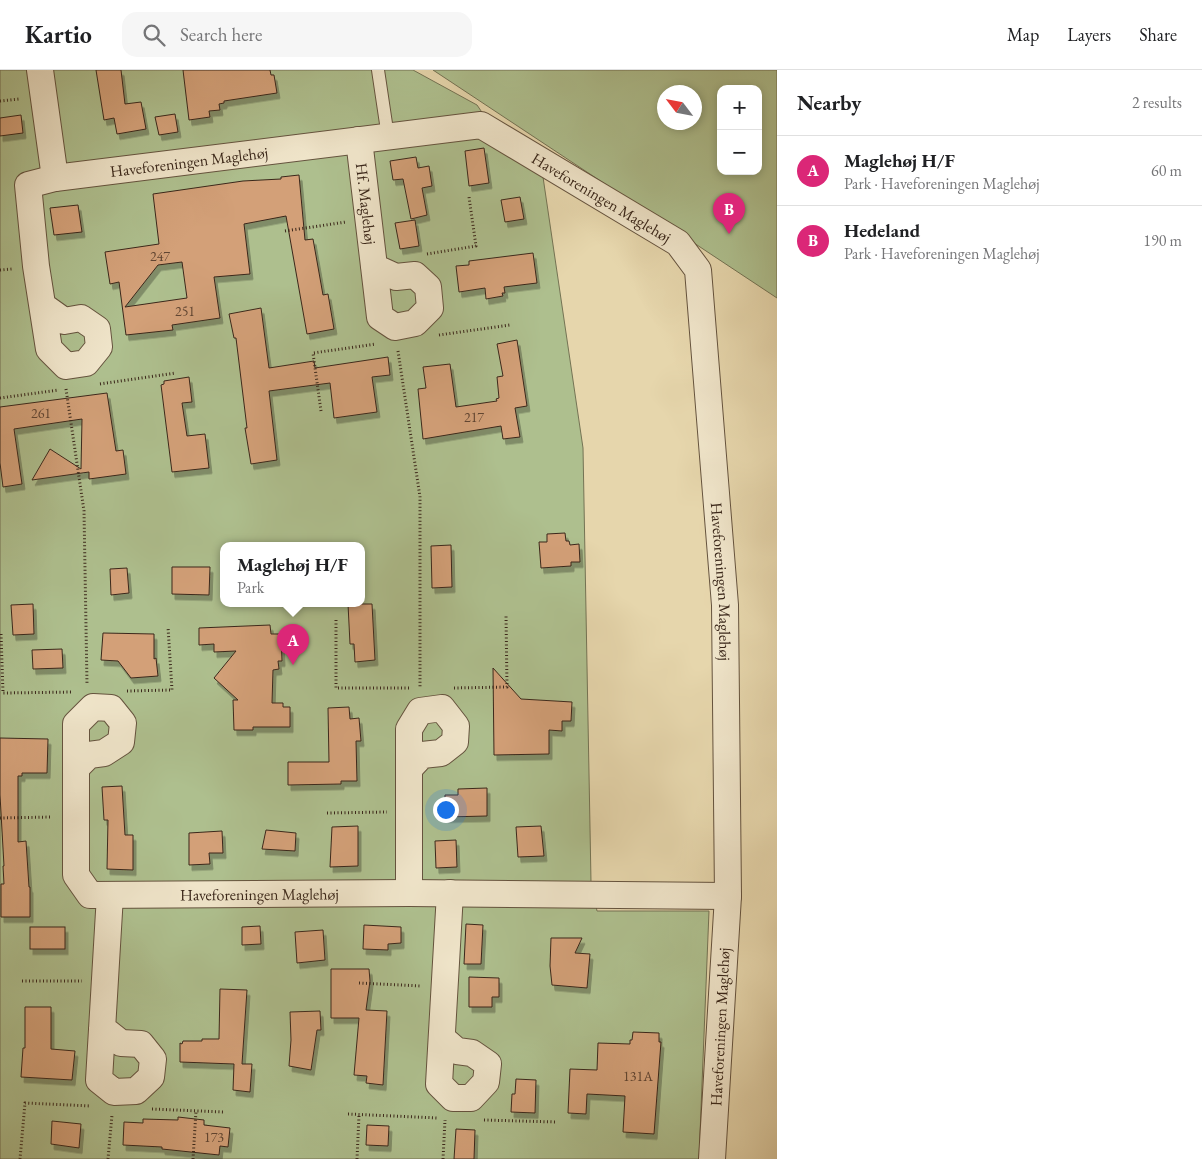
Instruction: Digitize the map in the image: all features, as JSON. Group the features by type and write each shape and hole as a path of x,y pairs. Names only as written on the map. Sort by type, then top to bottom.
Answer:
{"street":[{"path":"40,70 55,178"},
{"name":"Haveforeningen Maglehøj","path":"66,366 50,349 36,266 28,185 55,178 481,125 678,243 698,270 725,605 728,896 712,1159"},
{"name":"Hf. Maglehøj","path":"359,140 380,317 395,327"},
{"name":"Hf. Maglehøj","path":"374,267 396,277 415,275"},
{"path":"395,327 415,323 430,308 428,287 415,275"},
{"path":"42,306 64,321 81,318 97,329 99,347 86,363 66,366"},
{"path":"409,769 422,755 440,753 456,742 456,726 442,708 420,699 409,729 409,769 409,893"},
{"path":"76,768 89,755 104,753 121,742 123,723 111,708 90,700"},
{"name":"Haveforeningen Maglehøj","path":"90,700 76,724 76,875 90,895 450,893 728,896"},
{"path":"442,1038 450,893"},
{"path":"102,1028 121,1043 141,1044 153,1059 151,1077 136,1091 114,1092 99,1080 102,1028 105,981 110,895"}],"lane":[{"path":"378,70 388,137"}],"path":[{"path":"415,275 428,253 476,246 469,197"},
{"path":"285,231 368,218"},
{"path":"336,620 336,688 420,699 420,497 395,327"},
{"path":"1,634 3,693 90,700 84,511 66,389 66,366"},
{"path":"449,688 507,688 506,614"},
{"path":"124,691 172,690 168,627"},
{"path":"327,813 409,812"},
{"path":"0,818 76,817"},
{"path":"22,981 105,981"},
{"path":"359,983 445,987"},
{"path":"108,1159 114,1092"},
{"path":"193,1159 196,1111"},
{"path":"348,1114 454,1118"},
{"path":"357,1159 358,1115"},
{"path":"443,1159 445,1118"},
{"path":"482,1120 556,1122"}],"green space":[{"path":"0,70 413,70 477,105 507,149 543,177 583,448 591,882 597,911 709,911 699,1159 0,1159"},
{"path":"433,70 777,70 777,298"}],"building":[{"path":"96,70 121,70 125,104 141,102 146,129 117,134 114,118 104,120"},
{"path":"183,70 270,70 271,75 274,75 277,93 224,101 224,103 219,104 220,110 209,111 210,117 189,120"},
{"path":"175,114 178,132 159,135 155,117"},
{"path":"21,115 23,133 0,136 0,118"},
{"path":"484,148 489,183 469,186 465,151"},
{"path":"416,157 418,168 429,166 432,186 422,188 427,215 411,219 403,179 393,180 390,161"},
{"path":"299,175 305,240 313,239 323,295 328,294 334,329 307,334 286,216 244,224 250,274 214,277 220,318 172,325 173,330 126,335 119,282 110,284 105,252 159,244 153,194 243,181 281,179 281,177","holes":["182,262 187,298 125,307 158,265"]},
{"path":"520,197 524,219 505,222 501,200"},
{"path":"78,205 82,232 54,235 50,208"},
{"path":"415,220 419,246 400,249 395,223"},
{"path":"533,253 537,283 504,287 505,293 502,293 503,296 486,299 485,288 459,292 456,266 469,265 469,261"},
{"path":"261,308 269,368 314,361 315,368 388,357 390,375 372,377 377,412 334,418 330,383 269,391 277,460 251,464 245,428 247,428 236,338 234,338 229,314"},
{"path":"517,340 527,406 515,408 520,437 503,439 501,426 423,439 418,389 426,388 423,367 450,364 456,407 497,401 496,399 499,398 497,377 503,376 497,344"},
{"path":"189,377 192,402 182,403 187,436 205,434 209,468 172,472 161,385 164,384 164,381"},
{"path":"107,393 116,451 123,450 126,474 89,479 89,472 32,480 50,449 81,469 82,419 14,429 22,484 3,487 0,463 0,407"},
{"path":"565,533 566,541 569,541 570,545 579,544 580,562 571,562 571,566 541,568 539,542 547,542 547,534"},
{"path":"451,545 452,587 432,588 431,546"},
{"path":"172,567 210,567 209,595 172,594"},
{"path":"127,568 129,593 111,595 110,569"},
{"path":"33,604 34,634 13,635 11,605"},
{"path":"365,604 372,604 375,660 355,662 354,644 350,644 348,607 365,607"},
{"path":"270,625 271,634 281,634 282,661 278,661 279,669 273,670 272,703 283,703 283,707 290,707 290,727 253,727 253,730 234,730 233,700 238,700 214,678 236,651 214,652 214,644 199,645 199,628"},
{"path":"103,633 154,634 154,659 156,658 158,676 131,678 118,661 101,660"},
{"path":"62,649 63,668 33,669 32,650"},
{"path":"493,668 521,699 572,702 571,721 562,721 562,731 549,730 549,754 494,755"},
{"path":"349,707 350,719 359,718 361,741 356,741 357,781 341,781 341,784 288,785 288,762 329,762 328,708"},
{"path":"0,738 48,739 47,773 22,773 22,776 18,776 18,842 26,841 30,887 30,917 1,917 1,884 4,884 4,866 0,795"},
{"path":"122,786 125,835 133,835 133,870 107,869 108,820 104,820 102,787"},
{"path":"487,788 487,816 445,817 445,795 458,795 458,789"},
{"path":"358,826 358,866 330,867 332,827"},
{"path":"541,826 544,856 518,857 516,827"},
{"path":"266,830 296,833 295,851 262,849"},
{"path":"222,831 223,853 209,853 210,864 189,865 189,833"},
{"path":"456,840 457,867 436,868 435,841"},
{"path":"466,924 483,925 481,964 464,964"},
{"path":"364,925 401,927 401,943 388,944 388,950 363,949"},
{"path":"260,926 261,944 242,945 242,927"},
{"path":"30,927 65,927 65,949 30,949"},
{"path":"323,930 325,960 297,963 295,932"},
{"path":"551,938 582,938 575,953 590,954 587,988 552,985 550,966"},
{"path":"331,969 369,969 370,981 366,1010 387,1011 383,1085 366,1083 367,1076 354,1075 359,1018 331,1018"},
{"path":"469,977 499,978 499,997 492,997 492,1007 469,1007"},
{"path":"220,989 247,990 242,1064 252,1064 250,1092 233,1090 234,1064 180,1062 180,1043 182,1044 183,1041 219,1039"},
{"path":"25,1007 51,1007 51,1049 75,1051 72,1080 21,1077 23,1048 25,1048"},
{"path":"320,1011 321,1030 317,1030 311,1070 289,1066 291,1040 290,1012"},
{"path":"633,1032 659,1033 659,1042 661,1042 654,1134 623,1132 625,1096 587,1094 586,1114 568,1113 570,1069 597,1070 598,1043 630,1044"},
{"path":"516,1079 536,1080 535,1113 511,1112 512,1094 515,1094"},
{"path":"178,1117 204,1120 204,1125 230,1128 228,1147 220,1146 219,1155 162,1149 162,1147 123,1145 124,1122 143,1123 143,1119 178,1120"},
{"path":"52,1121 81,1124 79,1148 51,1144"},
{"path":"367,1125 389,1126 388,1146 366,1145"},
{"path":"456,1129 475,1130 474,1159 454,1159"}],"place":[{"name":"Hedeland","path":"729,234"},
{"name":"Maglehøj H/F","path":"293,665"}]}
